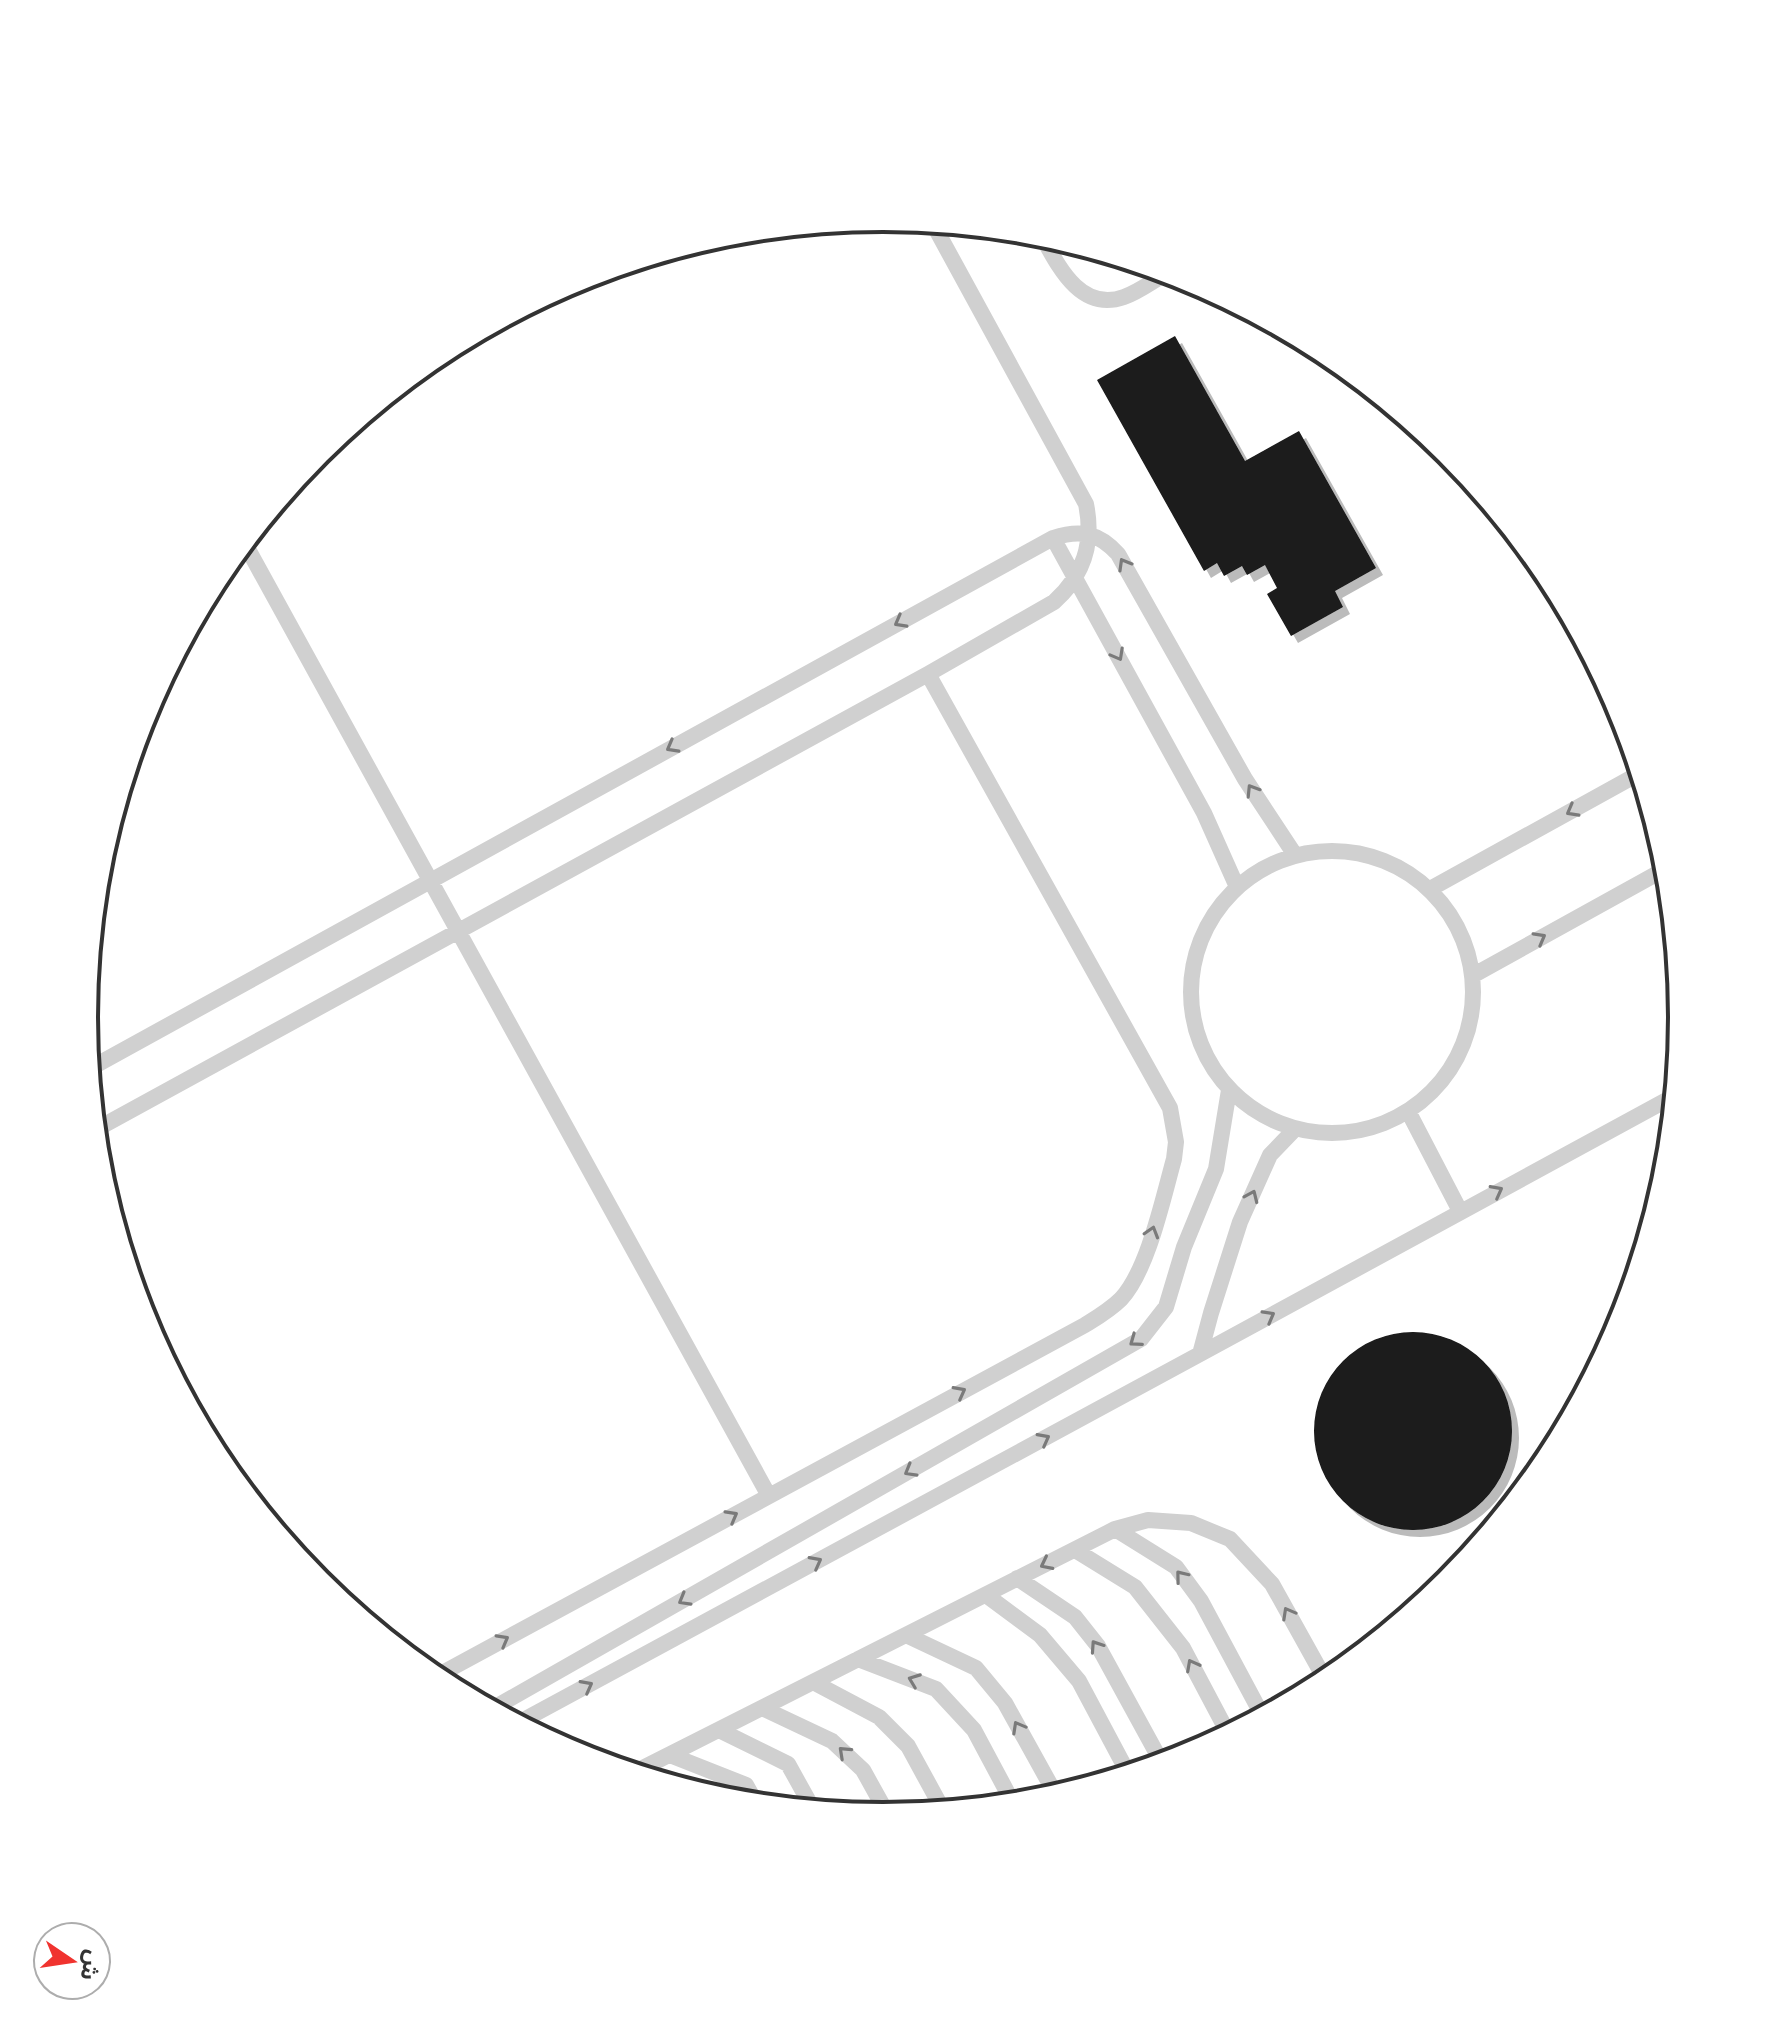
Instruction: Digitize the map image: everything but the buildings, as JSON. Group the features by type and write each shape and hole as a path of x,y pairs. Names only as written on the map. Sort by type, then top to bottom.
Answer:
{"lane":[{"path":"106,1124 928,674 1054,602 1076,579 1090,533 1086,504 938,233"},
{"path":"1050,250 1070,283 1085,294 1122,298 1154,280"},
{"path":"100,1063 1053,538 1071,532 1090,533 1107,541 1118,554 1245,779 1295,855"},
{"path":"1053,538 1204,813 1237,887"},
{"path":"250,553 769,1496"},
{"path":"448,1670 1105,1313 1122,1298 1138,1272 1174,1159 1176,1142 1170,1108 928,674"},
{"path":"1430,889 1630,778"},
{"path":"1338,851 1366,855 1392,864 1430,889 1454,921 1466,947 1472,976 1468,1028 1446,1075 1429,1095 1408,1111 1382,1124 1354,1132 1324,1134 1295,1129 1260,1114 1229,1090 1212,1067 1199,1042 1193,1015 1190,987 1194,959 1218,908 1255,873 1295,855 1338,851"},
{"path":"1472,976 1655,875"},
{"path":"503,1703 1141,1339 1166,1307 1184,1247 1216,1169 1229,1090"},
{"path":"529,1717 1663,1102"},
{"path":"1408,1111 1460,1211"},
{"path":"1200,1354 1240,1222 1270,1155 1295,1129"},
{"path":"649,1765 1115,1529 1148,1520 1191,1523 1230,1539 1272,1584 1319,1669"},
{"path":"1115,1529 1176,1567 1201,1601 1257,1706"},
{"path":"1075,1550 1135,1587 1183,1648 1223,1724"},
{"path":"1017,1578 1075,1617 1098,1646 1156,1752"},
{"path":"986,1595 1040,1635 1079,1681 1123,1764"},
{"path":"906,1635 976,1668 1005,1703 1049,1783"},
{"path":"858,1659 936,1689 974,1730 1007,1791"},
{"path":"813,1682 879,1717 908,1746 937,1800"},
{"path":"762,1708 832,1741 863,1770 881,1802"},
{"path":"719,1730 788,1764 807,1798"},
{"path":"670,1755 746,1785 748,1789"}]}
